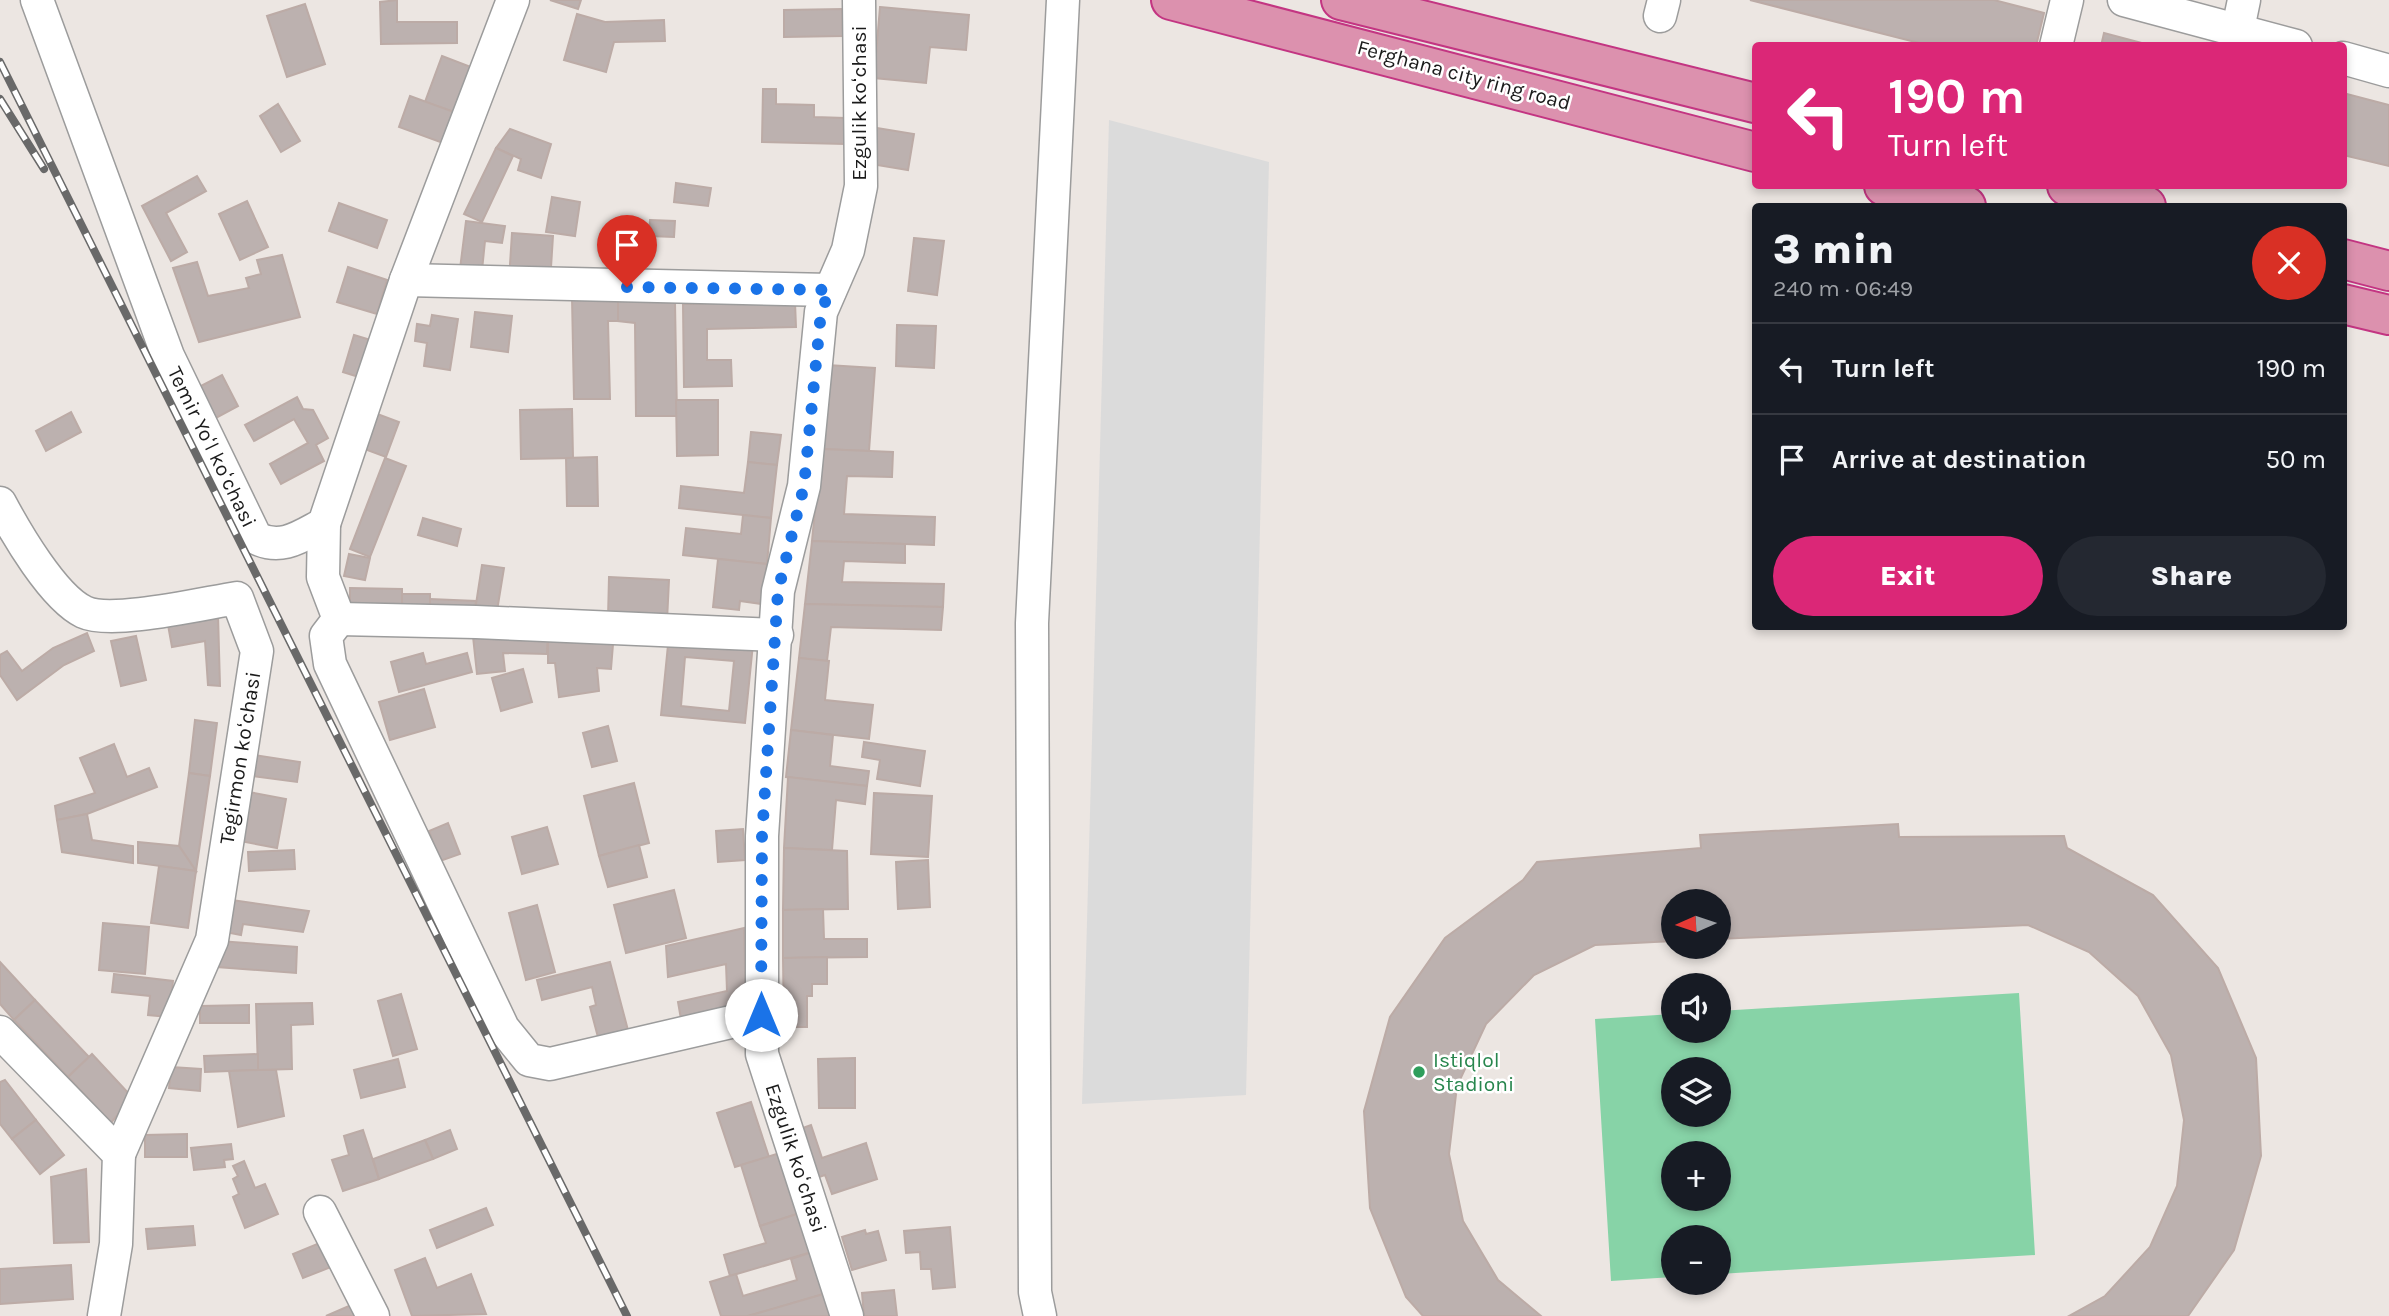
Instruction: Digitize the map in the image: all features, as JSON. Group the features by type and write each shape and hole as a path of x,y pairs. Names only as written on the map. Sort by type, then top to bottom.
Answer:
{"highway":[{"name":"Ferghana city ring road","path":"1171,0 1752,151"},
{"name":"Ferghana city ring road","path":"1341,0 1752,102"},
{"path":"1896,189 1954,203"},
{"path":"2079,189 2134,203"},
{"path":"2347,260 2389,271"},
{"path":"2347,305 2389,315"}],"street":[{"name":"Temir Yoʻl koʻchasi","path":"37,0 167,356 256,538 268,544 289,543 324,524"},
{"path":"339,619 323,577 324,524 406,280 513,0"},
{"name":"Ezgulik koʻchasi","path":"847,1316 762,1054 762,836 778,591 804,486 821,312 848,250 861,186 859,0"},
{"path":"1040,1316 1034,1292 1032,623 1063,0"},
{"path":"2057,42 2067,0"},
{"path":"2124,0 2241,15 2289,42"},
{"path":"2347,59 2389,71"},
{"path":"406,280 830,290"},
{"name":"Tegirmon koʻchasi","path":"0,503 51,583 84,612 119,617 237,598 257,651 212,940 119,1154"},
{"path":"339,619 777,635"},
{"path":"339,619 327,636 330,664 503,1028 529,1060 550,1064 761,1015"},
{"path":"0,1032 119,1154 116,1244 104,1316"},
{"path":"320,1212 373,1316"}],"green space":[{"path":"2019,993 2035,1255 1731,1273 1731,1225 1661,1225 1661,1278 1611,1281 1595,1019 1661,1015 1661,1043 1731,1043 1731,1010"}],"shaded area":[{"path":"1109,120 1269,162 1246,1095 1082,1104"}],"building":[{"path":"397,0 397,22 457,22 457,43 381,44 380,2"},
{"path":"550,0 581,0 578,9"},
{"path":"1750,0 1994,0 2044,13 2037,42 1915,42"},
{"path":"305,4 325,64 287,77 267,16"},
{"path":"880,7 969,15 966,50 930,47 926,83 874,78"},
{"path":"842,9 843,36 784,37 784,10"},
{"path":"577,14 605,22 664,20 665,41 614,42 606,72 564,60"},
{"path":"2104,33 2138,42 2102,42"},
{"path":"442,56 471,67 454,112 425,102"},
{"path":"763,89 776,89 776,104 814,105 814,117 845,118 845,144 762,142"},
{"path":"2347,94 2389,105 2389,166 2347,156"},
{"path":"410,96 454,112 443,143 399,127"},
{"path":"278,104 300,141 281,152 260,116"},
{"path":"877,128 914,134 908,170 871,164"},
{"path":"510,129 551,144 541,178 518,170 521,159 496,148"},
{"path":"496,148 513,156 482,222 464,214"},
{"path":"197,176 206,191 166,213 187,252 171,261 142,206"},
{"path":"676,183 711,188 708,206 674,202"},
{"path":"552,197 580,202 575,236 546,232"},
{"path":"247,201 268,247 240,260 219,214"},
{"path":"339,203 387,220 377,248 329,231"},
{"path":"650,220 675,221 674,237 649,236"},
{"path":"466,221 505,226 502,243 485,241 481,280 459,277"},
{"path":"512,233 553,236 550,283 509,280"},
{"path":"914,238 944,241 937,295 908,291"},
{"path":"282,255 300,317 199,342 173,268 197,262 208,296 249,288 246,278 261,274 257,260"},
{"path":"348,267 387,280 377,314 337,302"},
{"path":"572,297 618,299 618,321 608,321 610,399 574,399"},
{"path":"618,299 675,303 677,416 636,416 635,323 618,321"},
{"path":"795,302 796,327 707,329 707,360 731,360 732,386 684,387 683,304"},
{"path":"475,312 512,316 508,352 471,347"},
{"path":"432,315 458,319 450,370 424,366 427,343 415,341 417,324 430,326"},
{"path":"897,325 936,326 934,368 896,366"},
{"path":"354,335 377,342 365,379 343,372"},
{"path":"827,365 875,368 869,451 821,449"},
{"path":"222,375 238,406 216,418 199,387"},
{"path":"297,397 303,409 313,410 328,438 316,445 324,461 281,484 270,464 308,443 294,419 254,441 245,425"},
{"path":"676,400 718,400 718,455 677,456"},
{"path":"572,409 573,458 521,459 520,410"},
{"path":"71,412 81,432 46,451 36,431"},
{"path":"372,412 399,422 386,457 359,447"},
{"path":"751,432 781,435 777,465 748,462"},
{"path":"821,449 893,452 892,477 847,476 844,514 935,517 934,545 812,541"},
{"path":"597,457 598,506 567,506 566,458"},
{"path":"385,458 406,466 370,557 350,549"},
{"path":"748,462 777,465 771,518 679,508 681,486 744,493"},
{"path":"743,515 771,518 767,564 683,555 686,528 741,534"},
{"path":"423,518 461,529 457,546 418,535"},
{"path":"812,541 905,544 905,563 844,561 842,582 944,584 943,607 805,604"},
{"path":"349,554 370,558 365,580 344,576"},
{"path":"718,559 767,564 762,604 740,601 739,610 713,607"},
{"path":"482,565 504,568 496,617 474,617"},
{"path":"609,577 669,580 667,621 608,618"},
{"path":"350,588 402,589 402,610 350,610"},
{"path":"402,594 430,594 430,615 402,614"},
{"path":"430,599 476,601 474,617 430,615"},
{"path":"805,604 943,607 941,630 831,627 827,661 799,658"},
{"path":"218,615 220,686 208,685 205,641 172,647 168,625"},
{"path":"472,627 548,629 547,654 503,653 505,671 477,674"},
{"path":"548,629 614,632 611,669 597,668 599,691 559,697 555,663 548,663"},
{"path":"87,633 94,651 64,665 17,700 0,675 0,655 7,651 22,671 53,648"},
{"path":"669,635 753,644 745,723 661,715","holes":["685,657 734,661 729,711 681,706"]},
{"path":"136,636 146,680 121,686 111,641"},
{"path":"423,653 426,664 467,653 472,672 399,692 391,662"},
{"path":"799,658 829,661 825,700 873,705 869,739 791,730"},
{"path":"523,669 532,702 501,711 492,678"},
{"path":"424,689 435,727 390,740 379,702"},
{"path":"195,720 217,723 210,776 189,773"},
{"path":"608,726 617,761 592,767 583,733"},
{"path":"791,730 833,735 830,766 869,771 867,786 786,777"},
{"path":"864,742 925,751 920,786 877,779 880,760 862,757"},
{"path":"114,744 127,777 149,768 157,787 87,814 57,820 55,806 95,793 80,758"},
{"path":"248,754 300,762 297,782 245,775"},
{"path":"189,773 210,776 196,871 179,846"},
{"path":"788,777 867,786 865,804 836,800 832,850 784,848"},
{"path":"634,783 649,843 599,856 584,796"},
{"path":"249,792 286,799 277,848 240,841"},
{"path":"874,793 932,796 928,857 871,854"},
{"path":"87,814 92,840 133,846 133,863 62,852 57,820"},
{"path":"448,823 460,854 440,861 429,831"},
{"name":"Istiqlol Stadioni","path":"1898,824 1899,837 2064,836 2067,848 2153,895 2218,968 2256,1058 2261,1156 2234,1250 2188,1316 2069,1316 2105,1296 2150,1247 2177,1186 2184,1120 2171,1055 2138,996 2089,952 2028,925 1731,938 1731,889 1661,889 1661,942 1595,945 1534,975 1486,1024 1457,1086 1449,1154 1463,1221 1498,1280 1541,1316 1423,1316 1406,1297 1370,1208 1364,1111 1390,1017 1445,938 1523,880 1537,862 1701,848 1700,835"},
{"path":"547,827 558,864 522,874 512,837"},
{"path":"743,829 745,860 718,862 716,831"},
{"path":"138,842 179,846 196,871 138,863"},
{"path":"639,845 647,877 608,887 599,856"},
{"path":"784,848 847,851 848,909 783,910"},
{"path":"294,850 295,869 249,871 248,852"},
{"path":"928,860 930,907 898,909 896,862"},
{"path":"159,866 196,871 188,928 151,923"},
{"path":"674,890 686,938 626,953 614,905"},
{"path":"225,899 309,911 303,932 243,924 241,935 220,931"},
{"path":"537,905 555,972 526,980 509,913"},
{"path":"823,909 824,939 867,939 867,957 783,958 783,910"},
{"path":"103,923 149,927 145,974 99,970"},
{"path":"744,928 746,1011 682,1025 678,1002 727,991 726,964 668,977 666,946"},
{"path":"219,941 297,947 296,973 217,967"},
{"path":"827,957 827,984 812,984 812,996 807,996 807,1027 784,1027 783,958"},
{"path":"0,962 35,1000 14,1020 0,1004"},
{"path":"610,962 629,1034 599,1041 590,1007 596,1005 592,987 542,1000 537,980"},
{"path":"114,974 173,981 169,1017 148,1015 150,996 112,992"},
{"path":"401,994 417,1049 393,1056 378,1001"},
{"path":"35,1000 89,1057 68,1077 14,1020"},
{"path":"312,1003 313,1024 291,1025 292,1069 258,1070 256,1004"},
{"path":"249,1005 249,1023 200,1023 200,1006"},
{"path":"92,1054 132,1097 111,1123 68,1077"},
{"path":"258,1054 258,1070 205,1072 204,1056"},
{"path":"855,1058 855,1108 819,1108 818,1059"},
{"path":"398,1059 405,1087 361,1098 354,1070"},
{"path":"171,1067 201,1069 200,1091 169,1088"},
{"path":"276,1070 284,1116 238,1127 229,1071"},
{"path":"5,1080 36,1120 12,1139 0,1124 0,1082"},
{"path":"751,1102 769,1157 735,1167 717,1113"},
{"path":"36,1120 64,1155 40,1174 12,1139"},
{"path":"811,1125 822,1158 866,1143 877,1179 832,1194 825,1175 810,1180 794,1131"},
{"path":"363,1130 379,1179 343,1191 332,1160 349,1155 344,1136"},
{"path":"450,1130 457,1149 433,1159 425,1140"},
{"path":"187,1134 187,1157 145,1157 145,1135"},
{"path":"425,1140 433,1159 379,1179 373,1159"},
{"path":"231,1144 233,1159 224,1160 225,1167 194,1170 191,1148"},
{"path":"783,1152 803,1212 760,1226 741,1165"},
{"path":"244,1161 255,1188 265,1184 278,1214 245,1228 233,1197 239,1194 233,1179 238,1176 233,1166"},
{"path":"86,1169 89,1242 54,1243 51,1177"},
{"path":"486,1208 493,1225 437,1248 430,1230"},
{"path":"803,1212 815,1251 730,1276 724,1255 766,1243 760,1226"},
{"path":"193,1226 195,1245 148,1249 146,1229"},
{"path":"950,1227 955,1287 933,1289 931,1269 921,1269 920,1252 906,1253 904,1231"},
{"path":"865,1230 866,1234 878,1231 886,1260 852,1270 842,1237"},
{"path":"322,1242 331,1267 303,1278 293,1254"},
{"path":"815,1251 827,1293 748,1316 721,1316 710,1282 736,1274 743,1296 797,1280 791,1259"},
{"path":"425,1258 437,1288 471,1274 486,1314 412,1316 395,1270"},
{"path":"71,1265 73,1299 0,1304 0,1269"},
{"path":"894,1290 897,1316 864,1316 862,1293"},
{"path":"827,1293 834,1316 748,1316"},
{"path":"351,1305 356,1316 326,1316"}],"railway":[{"path":"0,62 627,1316"},
{"path":"0,99 44,169"}],"place":[{"name":"Istiqlol Stadioni","path":"1419,1072"}],"route":[{"path":"627,287 830,290 821,312 804,486 778,591 762,836 761,1015"}]}
